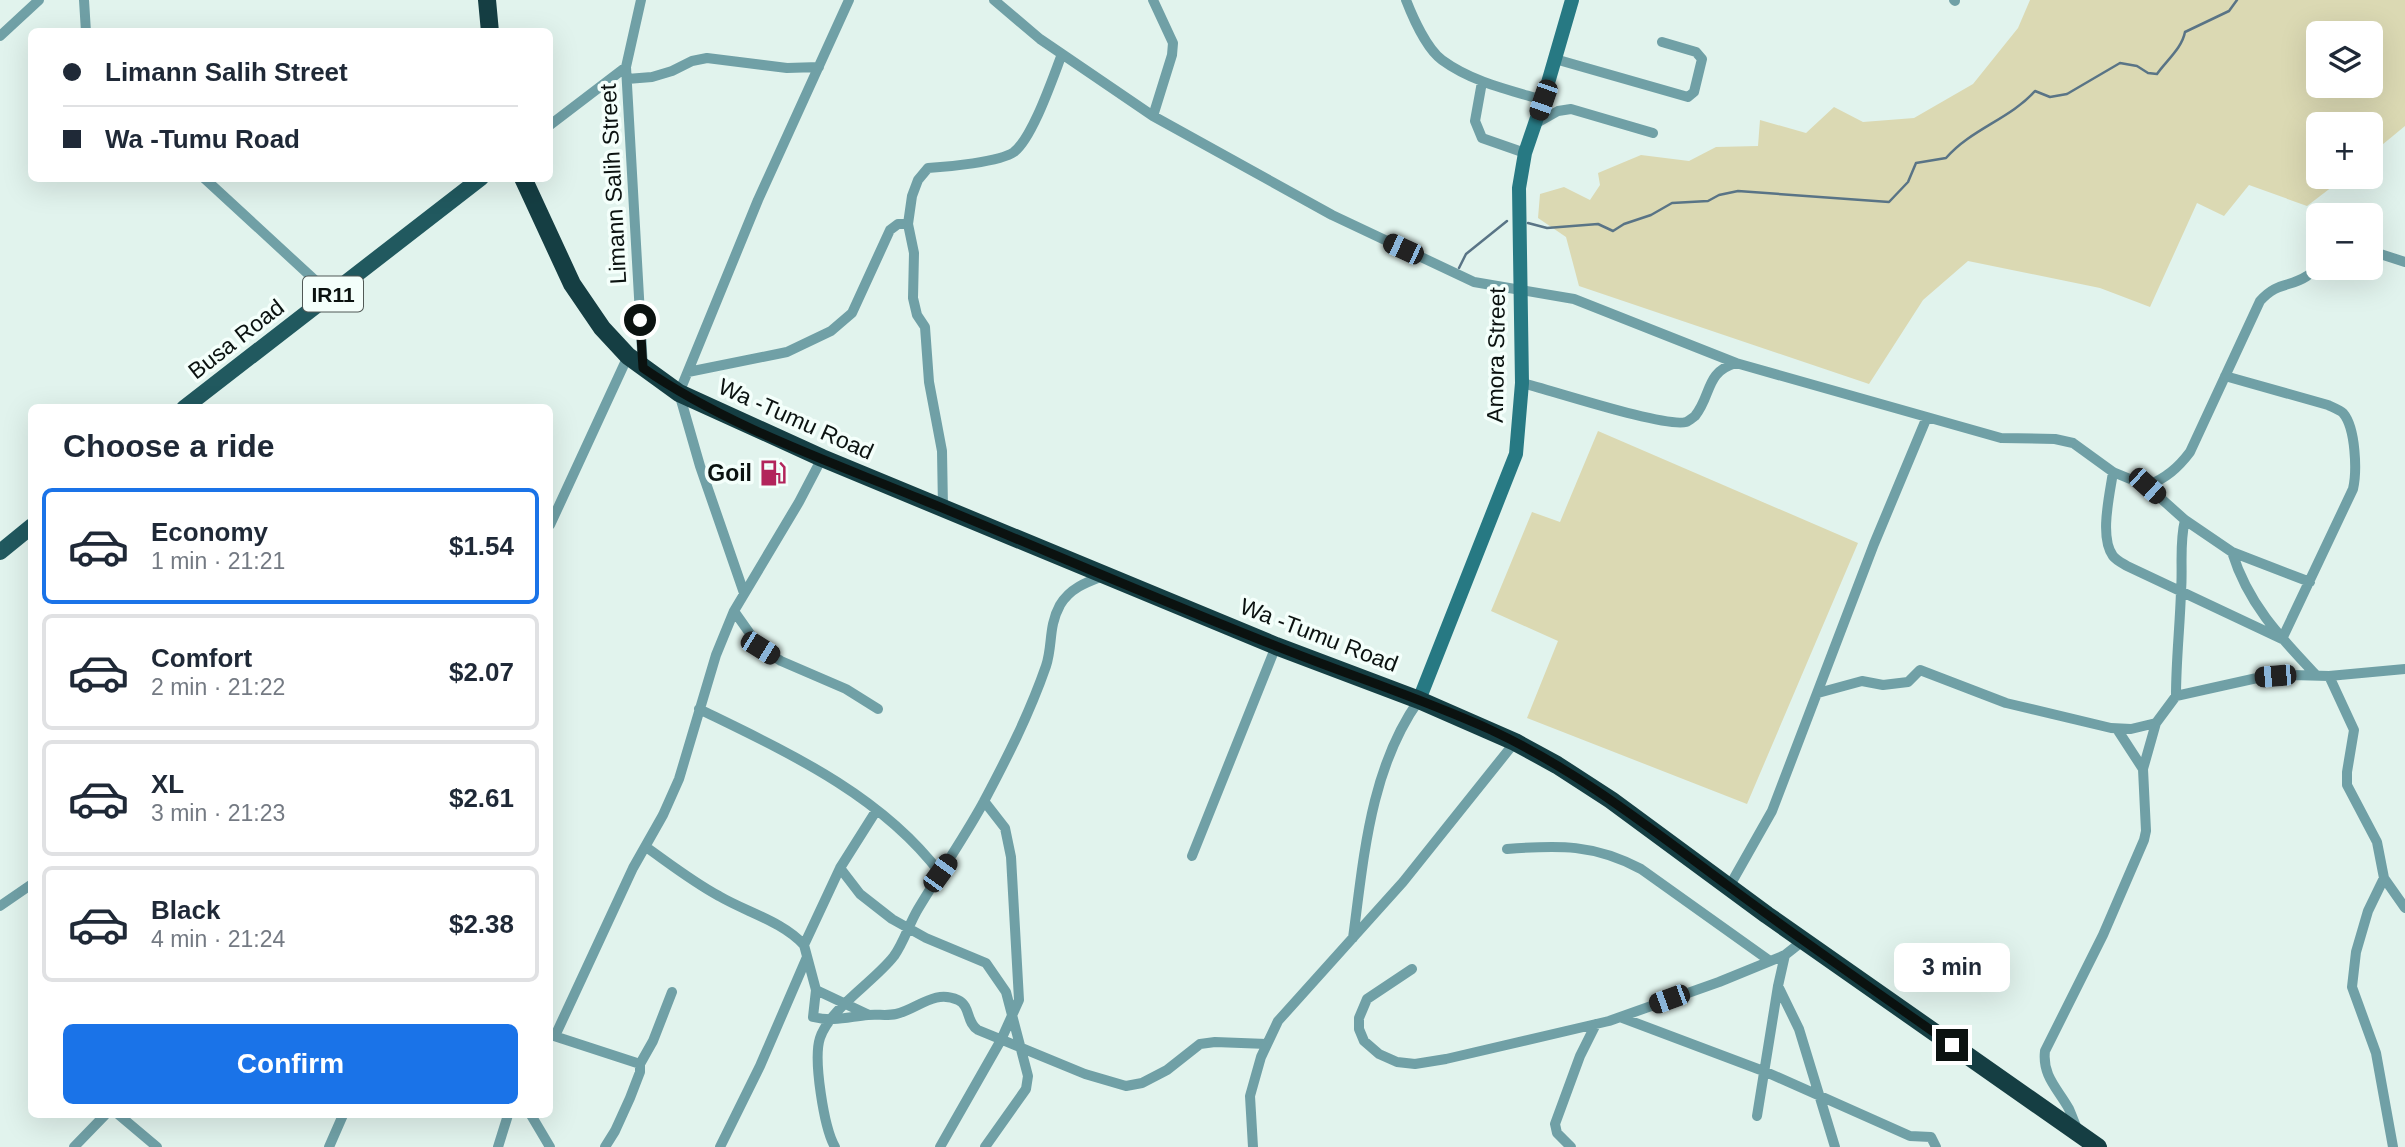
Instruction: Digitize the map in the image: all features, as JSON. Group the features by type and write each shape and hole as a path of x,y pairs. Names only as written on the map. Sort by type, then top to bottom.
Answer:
{"highway":[{"path":"487,0 490,28"},
{"name":"Wa -Tumu Road","path":"526,182 572,284 602,328 628,356 679,393 822,458 1276,646 1419,700 1515,742 1611,800 2098,1147"}],"main road":[{"name":"Busa Road","path":"189,404 476,182"},
{"path":"0,552 28,529"}],"street":[{"path":"0,36 39,0"},
{"path":"83,0 86,28"},
{"name":"Limann Salih Street","path":"641,0 626,67 643,368"},
{"path":"744,593 700,466 679,393 758,200 849,0"},
{"path":"994,0 1040,39 1153,116 1332,215 1474,282 1574,299 1736,363 2001,439 2055,439 2073,443 2113,472 2147,486 2185,520 2232,552 2311,582"},
{"path":"1153,0 1173,43 1172,55 1153,116"},
{"path":"1406,0 1413,20 1440,59 1482,82 1543,100"},
{"name":"Amora Street","path":"1419,700 1516,454 1522,383 1519,188 1525,153 1572,0"},
{"path":"1555,59 1688,97 1694,92 1702,60 1696,52 1662,42"},
{"path":"943,508 942,451 929,382 925,327 917,315 913,298 914,253 908,223 912,196 918,180 928,167 990,160 1013,152 1023,141 1039,112 1062,54"},
{"path":"627,79 652,77 707,58 787,68 819,67"},
{"path":"553,123 626,67"},
{"path":"1482,82 1475,121 1482,138 1525,153"},
{"path":"1535,124 1558,111 1571,109 1653,133"},
{"path":"208,182 331,295"},
{"path":"688,372 787,352 831,331 852,313 890,230 898,224 908,223"},
{"path":"2383,255 2405,262"},
{"path":"2147,486 2161,481 2178,468 2190,452 2260,301 2269,290 2306,277"},
{"path":"553,518 628,356"},
{"path":"1522,383 1669,422 1686,422 1695,417 1711,382 1723,367 1736,363"},
{"path":"2225,376 2328,405 2343,413 2351,433 2357,472 2353,489 2282,639"},
{"path":"1730,887 1772,811 1874,544 1927,417"},
{"path":"553,1033 678,779 716,655 734,611 822,458"},
{"path":"2113,472 2106,521 2111,554 2127,566 2282,639"},
{"path":"2080,1134 2069,1109 2048,1076 2043,1063 2045,1051 2103,935 2144,840 2146,831 2143,769 2156,723 2176,696 2176,654 2182,592 2180,543 2185,520"},
{"path":"2232,552 2239,575 2253,603 2316,675"},
{"path":"835,1147 828,1129 818,1052 821,1036 845,1002 867,985 895,955 940,873 959,847 1030,711 1048,661 1050,631 1061,603 1080,584 1106,575"},
{"path":"734,611 760,648 780,660 846,689 878,709"},
{"path":"1192,856 1276,646"},
{"path":"2176,696 2257,678 2329,676 2405,669"},
{"path":"1818,694 1862,681 1883,685 1908,682 1920,670 2006,703 2117,729 2156,723"},
{"path":"2329,676 2354,730 2347,785 2377,842 2384,878 2405,908"},
{"path":"1353,938 1374,802 1388,754 1419,700"},
{"path":"699,709 767,742 846,786 921,848 940,873"},
{"path":"2117,729 2143,769"},
{"path":"1253,1147 1250,1096 1261,1056 1278,1021 1411,873 1515,742"},
{"path":"940,1147 1000,1040 1019,1000 1020,979 1011,858 1005,828 984,801"},
{"path":"876,811 840,868 804,945 816,990 813,1017 832,1021 869,1014 894,1014 941,996 962,1002 973,1027 1084,1074 1126,1086 1142,1083 1167,1070 1200,1044 1267,1044"},
{"path":"1507,849 1548,845 1595,850 1619,857 1641,869 1770,961"},
{"path":"646,847 718,896 777,926 804,945"},
{"path":"840,868 860,894 908,928 986,963 1006,992 1028,1076 1026,1089 985,1147"},
{"path":"2384,878 2368,911 2356,952 2352,987 2376,1053 2393,1147"},
{"path":"0,906 28,887"},
{"path":"1412,969 1367,999 1359,1018 1359,1029 1364,1041 1380,1054 1397,1062 1446,1059 1620,1017 1786,955 1804,940"},
{"path":"1757,1116 1778,986 1786,955"},
{"path":"720,1147 760,1066 807,957"},
{"path":"1778,986 1799,1029 1835,1147"},
{"path":"816,990 869,1014"},
{"path":"605,1147 630,1098 640,1072 640,1064 653,1041 672,992"},
{"path":"1620,1017 1764,1072 1910,1136 1931,1137 1936,1147"},
{"path":"1571,1147 1557,1133 1555,1124 1580,1056 1596,1024"},
{"path":"553,1035 640,1064"},
{"path":"74,1147 102,1118"},
{"path":"123,1118 157,1147"},
{"path":"329,1147 341,1118"},
{"path":"498,1147 507,1118"},
{"path":"533,1118 551,1147"}],"shaded area":[{"path":"2030,0 2405,0 2405,126 2383,144 2383,112 2306,112 2306,189 2329,189 2311,203 2306,203 2306,206 2249,185 2224,216 2197,203 2150,307 2100,288 1968,261 1923,300 1869,384 1579,286 1566,237 1538,218 1540,194 1564,187 1590,200 1600,185 1598,173 1641,155 1689,161 1716,147 1758,146 1760,120 1806,133 1834,107 1863,122 1914,118 1973,84 2018,28"},
{"path":"1598,431 1858,543 1747,804 1527,718 1558,641 1491,611 1532,512 1560,522"}],"waterway":[{"path":"1528,223 1547,228 1598,224 1613,231 1672,203 1708,201 1719,195 1738,191 1889,202 1908,182 1916,163 1946,158 1967,139 2014,109 2035,91 2050,97 2067,94 2120,63 2157,74 2177,49 2185,32 2229,11 2237,0"},
{"path":"1459,268 1466,254 1507,221"}],"place":[{"name":"Goil","path":"773,473"}],"route":[{"path":"640,320 643,368 679,393 709,408 822,458 1276,646 1489,729 1557,765 1611,800 1767,915 1952,1045"}]}
